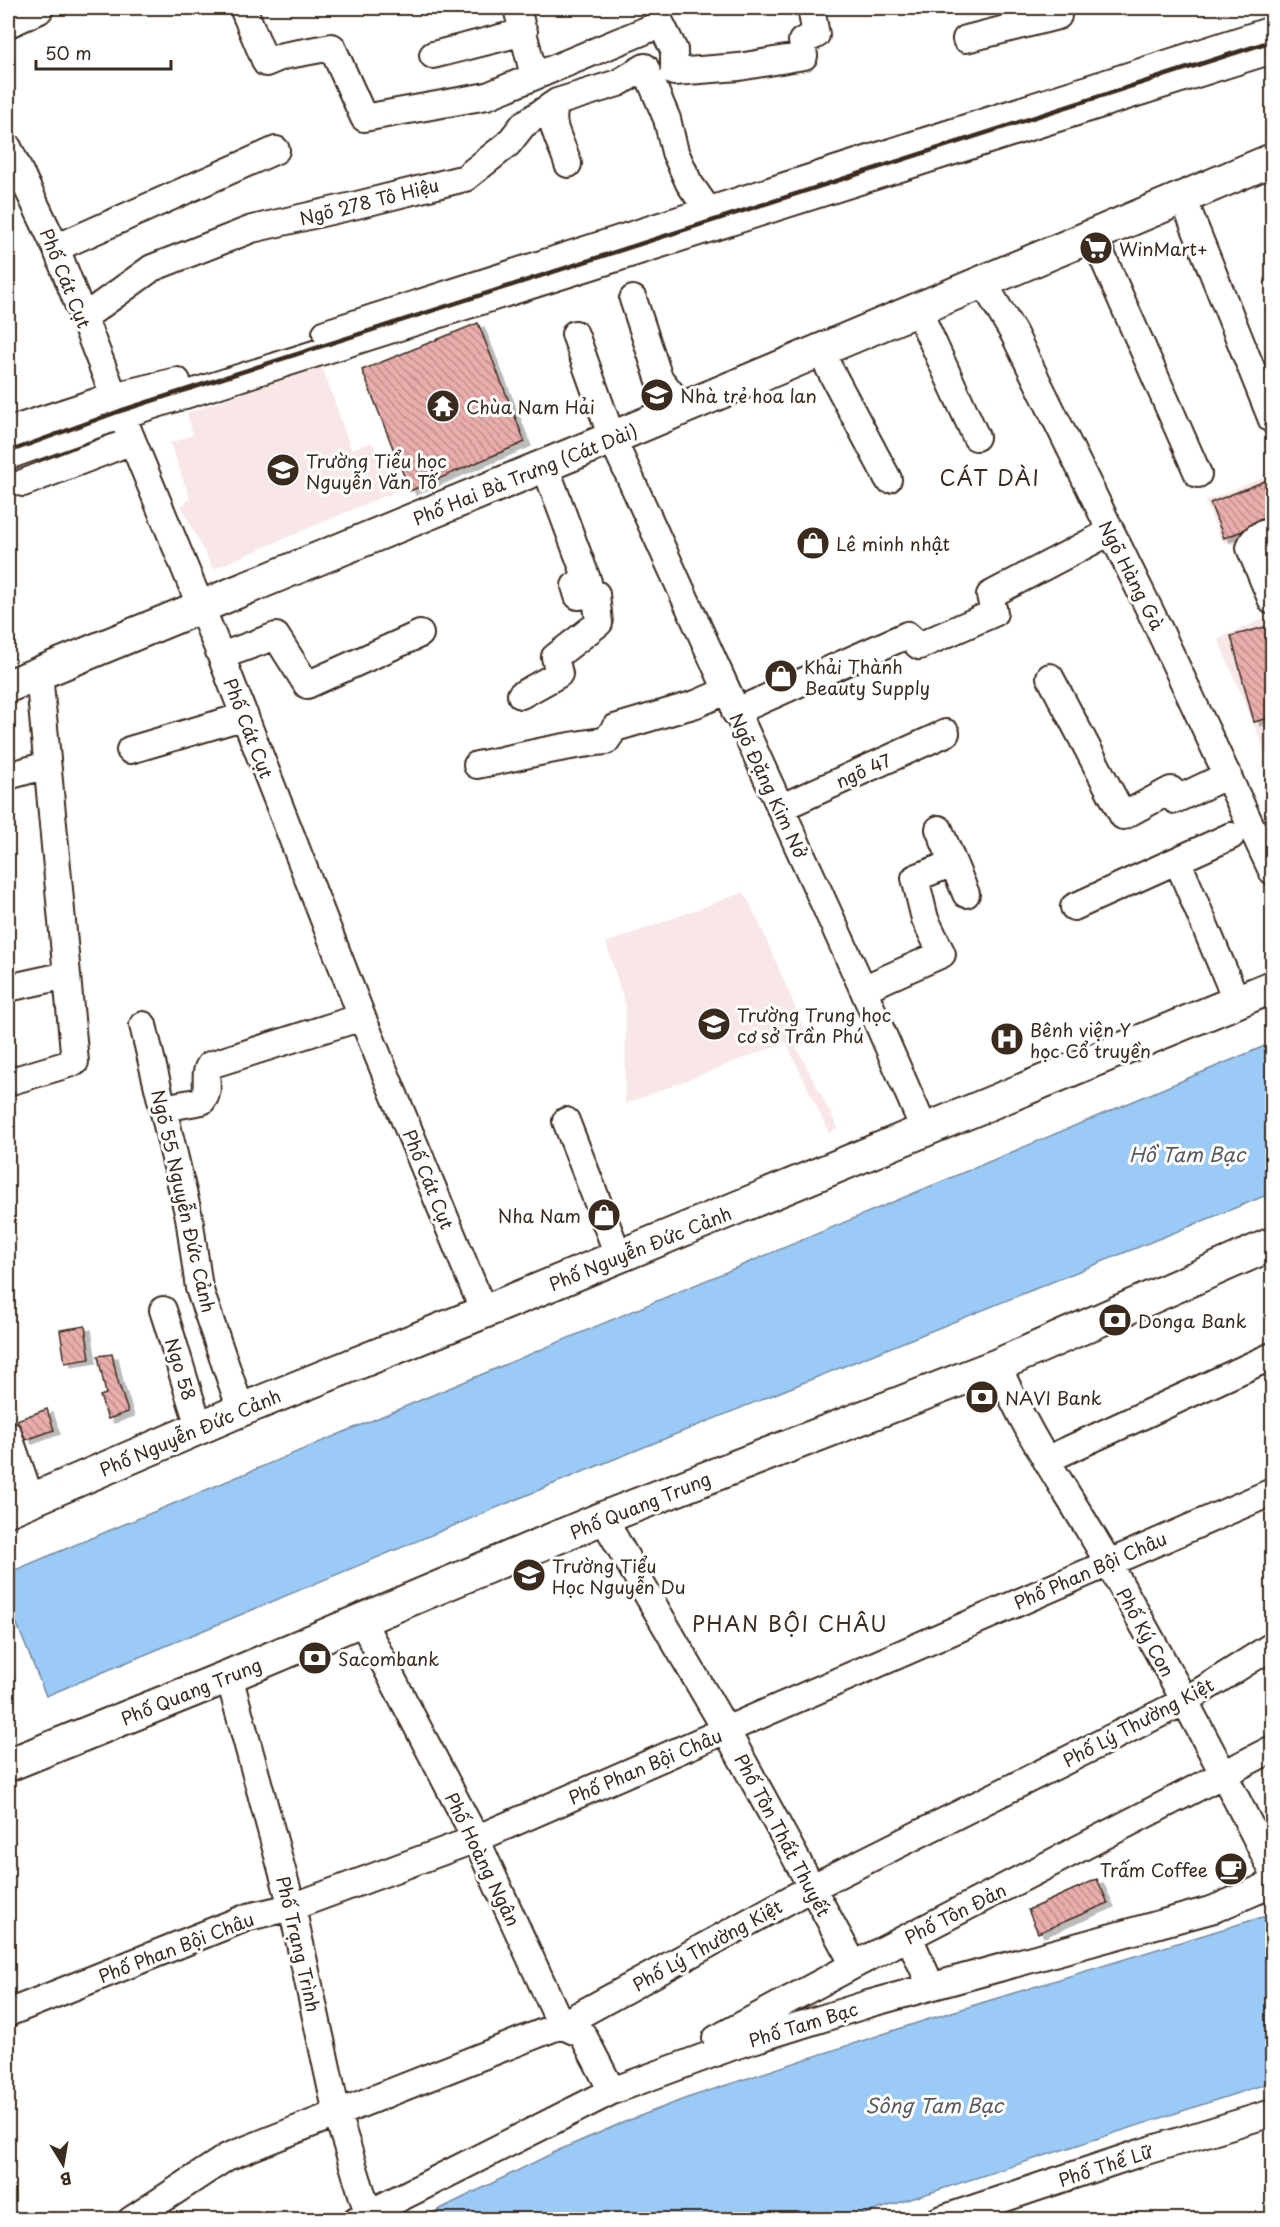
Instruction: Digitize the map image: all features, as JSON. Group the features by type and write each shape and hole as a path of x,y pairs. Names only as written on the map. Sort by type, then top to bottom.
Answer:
{"main road":[{"path":"8,21 37,8"},
{"name":"Phố Hai Bà Trưng (Cát Dài)","path":"8,686 545,466 1272,160"},
{"name":"Phố Nguyễn Đức Cảnh","path":"19,1505 241,1410 619,1257 1272,987"},
{"name":"Phố Quang Trung","path":"8,1766 229,1676 603,1518 998,1365 1272,1244"}],"street":[{"path":"243,8 266,63 283,56 332,47 364,118 487,96 661,24 674,50 674,72"},
{"path":"517,8 534,76"},
{"path":"645,67 674,72 739,68 804,56 802,41 816,35 811,8"},
{"path":"966,39 1058,16 1058,8"},
{"path":"8,456 157,387 1272,30"},
{"path":"433,56 524,32"},
{"path":"8,430 118,406 1272,50"},
{"path":"645,67 667,119 675,152 689,183 708,210"},
{"name":"Ngõ 278 Tô Hiệu","path":"83,318 152,268 252,229 465,178 508,144 523,124 557,102 618,83 645,67"},
{"path":"557,102 552,113 555,134 564,150 568,164"},
{"name":"Phố Cát Cụt","path":"8,147 56,248 132,441 221,656 362,1017 484,1312"},
{"path":"56,248 276,150"},
{"path":"1183,198 1272,420"},
{"path":"1093,235 1198,474"},
{"name":"Ngõ Hàng Gà","path":"983,282 1014,334 1157,625 1272,871"},
{"path":"633,299 659,378 683,408"},
{"path":"918,310 976,437"},
{"name":"Ngõ Đặng Kim Nở","path":"575,334 612,438 926,1131"},
{"path":"820,351 888,479"},
{"path":"23,483 132,441"},
{"path":"521,696 559,674 555,657 599,623 596,594 578,596 575,586 588,582 545,466"},
{"path":"1272,531 1258,536 1252,541 1250,548 1272,601"},
{"path":"477,765 550,751 571,744 606,741 615,728 696,704 731,701 907,635 919,646 994,613 990,595 1110,532"},
{"path":"221,656 276,636 307,685 420,634"},
{"path":"8,1082 75,1062 39,673"},
{"path":"1050,677 1123,816 1171,790 1175,800 1228,776"},
{"path":"130,750 244,716"},
{"name":"ngõ 47","path":"780,808 946,733"},
{"path":"8,776 47,765"},
{"path":"939,828 966,894"},
{"path":"1074,907 1178,862 1231,836"},
{"path":"1178,862 1237,1002"},
{"path":"863,989 942,954 925,919 915,878 953,863"},
{"path":"8,988 67,975"},
{"path":"163,1108 201,1101 207,1092 206,1072 210,1065 362,1017"},
{"name":"Ngõ 55 Nguyễn Đức Cảnh","path":"143,1025 189,1217 199,1288 241,1410"},
{"path":"566,1121 619,1257"},
{"name":"Ngo 58","path":"163,1310 200,1428"},
{"path":"1046,1460 1272,1356"},
{"name":"Phố Ký Con","path":"998,1365 1011,1396 1046,1460 1108,1562 1185,1701 1272,1870"},
{"path":"8,1434 19,1505"},
{"name":"Phố Phan Bội Châu","path":"8,2013 248,1917 292,1907 476,1839 1272,1492"},
{"name":"Phố Tôn Thất Thuyết","path":"603,1518 726,1730 854,1965"},
{"name":"Phố Hoàng Ngân","path":"361,1619 476,1839 561,2025"},
{"name":"Phố Lý Thường Kiệt","path":"131,2220 227,2157 561,2025 811,1888 1185,1701 1272,1646"},
{"name":"Phố Trạng Trình","path":"229,1676 292,1907 337,2114 362,2216"},
{"name":"Phố Tôn Đản","path":"639,2080 854,1965 1272,1749"},
{"name":"Phố Tam Bạc","path":"362,2216 612,2091 639,2080 734,2046 868,2004 1214,1909 1272,1884"},
{"path":"909,1937 931,1986"},
{"path":"561,2025 583,2034 612,2091"},
{"name":"Phố Thế Lữ","path":"939,2220 983,2213 1143,2152 1272,2113"}],"shaded area":[{"name":"Trường Tiểu học Nguyễn Văn Tố","path":"322,366 351,449 372,442 396,491 213,569 181,506 190,499 170,443 193,435 187,413"},
{"path":"1272,474 1271,765 1218,639 1270,616 1241,547 1222,541 1205,501"},
{"name":"Trường Trung học cơ sở Trần Phú","path":"744,892 810,1042 797,1048 838,1128 829,1133 786,1042 625,1104 626,1007 606,943"}],"water":[{"name":"Hồ Tam Bạc","path":"1272,1043 1272,1193 575,1475 46,1696 8,1602 8,1573"},
{"name":"Sông Tam Bạc","path":"1272,1914 1272,2082 849,2219 420,2219 559,2150 687,2098 929,2019"}],"building":[{"name":"Chùa Nam Hải","path":"478,323 525,442 410,491 362,370"},
{"path":"1272,478 1272,516 1256,521 1242,531 1224,538 1210,503"},
{"path":"1265,627 1272,654 1272,717 1254,722 1231,636"},
{"path":"85,1326 90,1359 65,1363 60,1330"},
{"path":"112,1354 128,1412 108,1419 100,1396 106,1394 98,1356"},
{"path":"47,1409 54,1430 26,1440 17,1420"},
{"path":"1097,1879 1108,1903 1038,1933 1028,1910"}],"railway":[{"path":"8,452 120,411 1272,41"}],"place":[{"name":"WinMart+","path":"1096,248"},
{"name":"Nhà trẻ hoa lan","path":"657,395"},
{"name":"Chùa Nam Hải","path":"443,406"},
{"name":"Trường Tiểu học Nguyễn Văn Tố","path":"283,470"},
{"name":"Lê minh nhật","path":"813,543"},
{"name":"Khải Thành Beauty Supply","path":"781,676"},
{"name":"Trường Trung học cơ sở Trần Phú","path":"714,1024"},
{"name":"Bênh viện Y học Cổ truyền","path":"1007,1039"},
{"name":"Nha Nam","path":"604,1215"},
{"name":"Donga Bank","path":"1115,1320"},
{"name":"NAVI Bank","path":"982,1397"},
{"name":"Trường Tiểu Học Nguyễn Du","path":"529,1575"},
{"name":"Sacombank","path":"315,1658"},
{"name":"Trấm Coffee","path":"1231,1869"}],"district":[{"name":"CÁT DÀI","path":"990,477"},
{"name":"PHAN BỘI CHÂU","path":"790,1623"}]}
